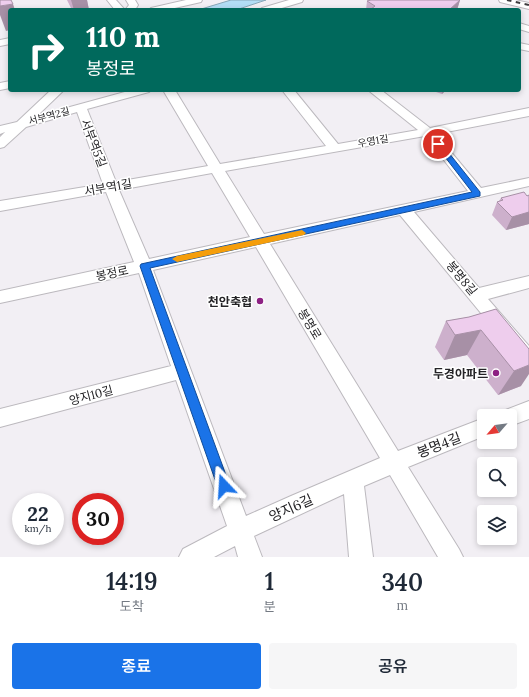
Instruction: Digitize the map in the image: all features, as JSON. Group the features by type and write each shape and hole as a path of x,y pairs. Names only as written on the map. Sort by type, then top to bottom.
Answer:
{"street":[{"path":"130,0 134,5 132,8"},
{"path":"163,8 198,0"},
{"path":"272,8 299,0"},
{"path":"503,0 529,6"},
{"path":"106,3 116,8"},
{"path":"0,144 56,92"},
{"name":"서부역2길","path":"0,130 138,92"},
{"name":"봉명로","path":"170,92 452,557"},
{"path":"290,92 336,148"},
{"path":"377,92 428,132 478,194"},
{"name":"서부역5길","path":"80,108 144,266 250,557"},
{"name":"우영1길","path":"216,168 428,132 529,112"},
{"name":"서부역1길","path":"0,206 216,168"},
{"name":"봉정로","path":"0,297 529,182"},
{"name":"봉명8길","path":"404,210 526,351"},
{"path":"477,295 529,282"},
{"name":"양지10길","path":"0,418 182,371"},
{"path":"517,414 529,410"},
{"name":"봉명4길","path":"394,463 477,430"},
{"name":"양지6길","path":"191,557 240,530 394,463"},
{"path":"353,481 361,557"}],"water":[{"path":"231,0 266,0 242,8 205,8"}],"building":[{"path":"0,0 11,0 13,4 0,6"},
{"path":"460,0 451,8 372,8 375,6 367,1"},
{"path":"524,192 527,196 529,195 529,212 512,217 497,202 503,200 501,198"},
{"path":"496,309 529,349 529,365 514,371 481,330 455,335 446,321 469,317"}],"railway":[{"path":"507,0 529,5"}],"slow traffic":[{"path":"177,259 302,233"}],"place":[{"name":"천안축협","path":"260,301"},
{"name":"두경아파트","path":"496,373"}],"route":[{"path":"224,486 144,266 478,194 438,144"}]}
